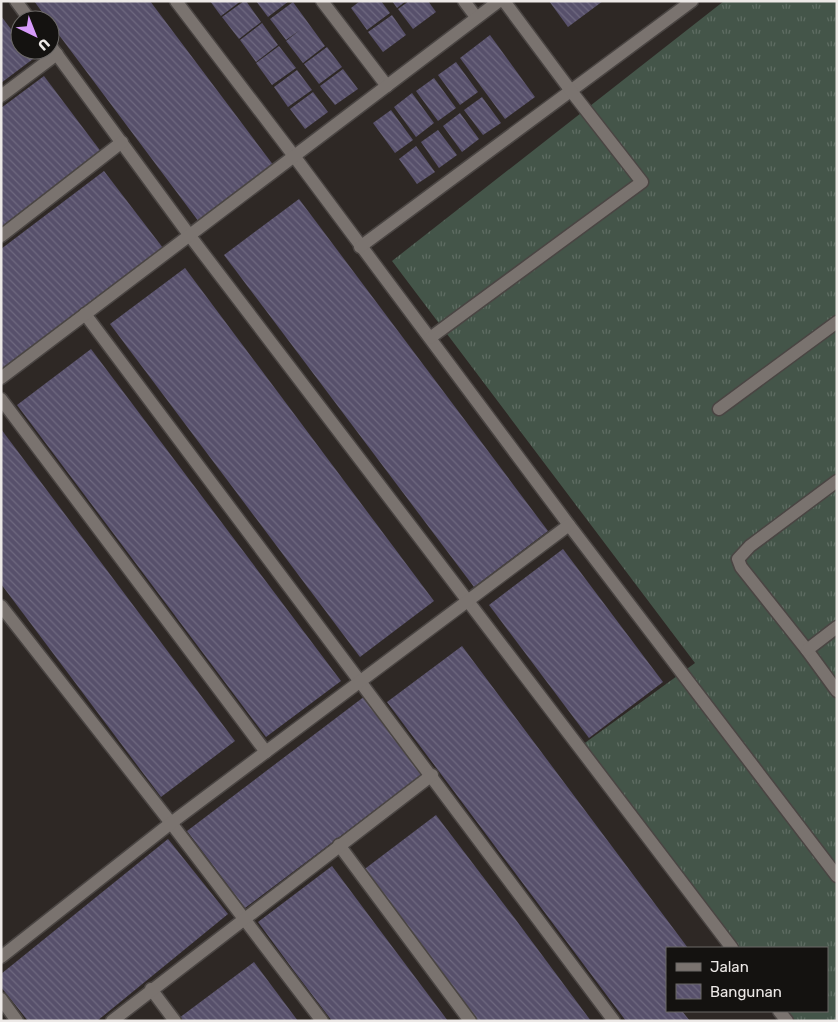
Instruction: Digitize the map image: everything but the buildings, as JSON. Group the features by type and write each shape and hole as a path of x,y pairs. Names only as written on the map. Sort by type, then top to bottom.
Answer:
{"street":[{"path":"176,1 569,525 837,876"},
{"path":"322,1 387,86"},
{"path":"464,1 476,17"},
{"path":"1,378 499,1"},
{"path":"430,338 642,182 504,1"},
{"path":"360,247 692,1"},
{"path":"60,59 190,236 731,947"},
{"path":"1,96 42,60"},
{"path":"1,236 122,142"},
{"path":"84,314 432,775 614,1021"},
{"path":"719,409 837,322"},
{"path":"1,399 266,752"},
{"path":"837,481 750,546 738,559 741,567 837,691"},
{"path":"1,957 171,823 360,681 468,603 569,525"},
{"path":"1,606 171,823 322,1021"},
{"path":"807,650 837,627"},
{"path":"112,1021 243,918 432,775"},
{"path":"339,845 470,1021"},
{"path":"151,989 174,1021"},
{"path":"1,999 17,1021"}],"green space":[{"path":"724,1 837,1 837,1021 788,1021 782,1012 828,1012 828,947 733,947 582,745 695,663 392,261"}]}
